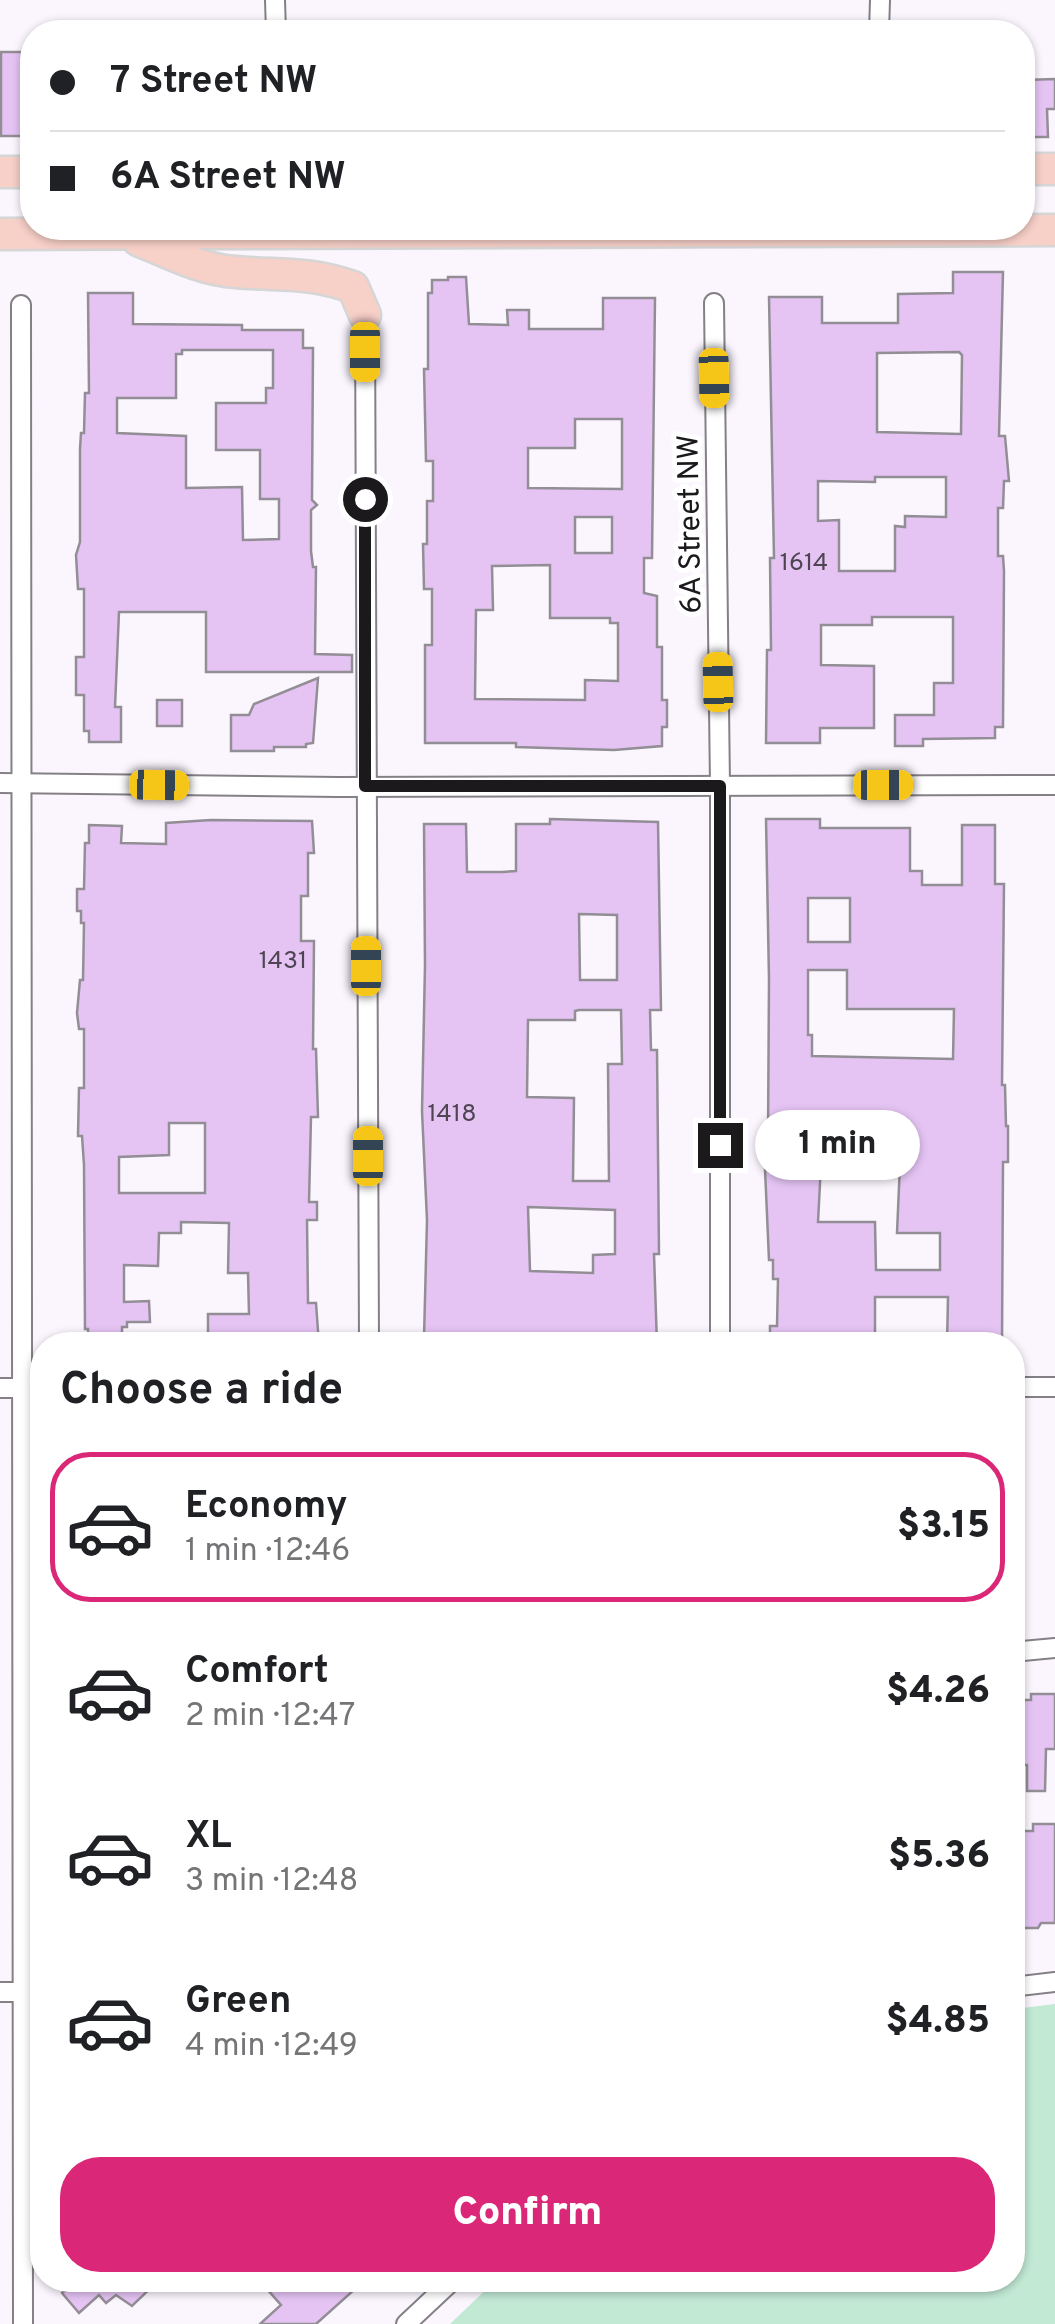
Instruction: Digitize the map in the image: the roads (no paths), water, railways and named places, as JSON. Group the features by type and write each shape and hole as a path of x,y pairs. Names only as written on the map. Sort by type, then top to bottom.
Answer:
{"highway":[{"path":"138,240 192,262 232,272 292,272 353,287 365,315"}],"street":[{"name":"6A Street NW","path":"714,302 720,786 720,1332"},
{"path":"21,304 23,2324"},
{"path":"365,315 370,1332"},
{"path":"0,783 1055,784"},
{"path":"0,1388 30,1388"},
{"path":"1025,1388 1055,1388"},
{"path":"1025,1651 1055,1648"},
{"path":"1025,1985 1055,1982"},
{"path":"0,1992 23,1992"},
{"path":"23,2224 30,2222"},
{"path":"406,2324 440,2292"}]}
